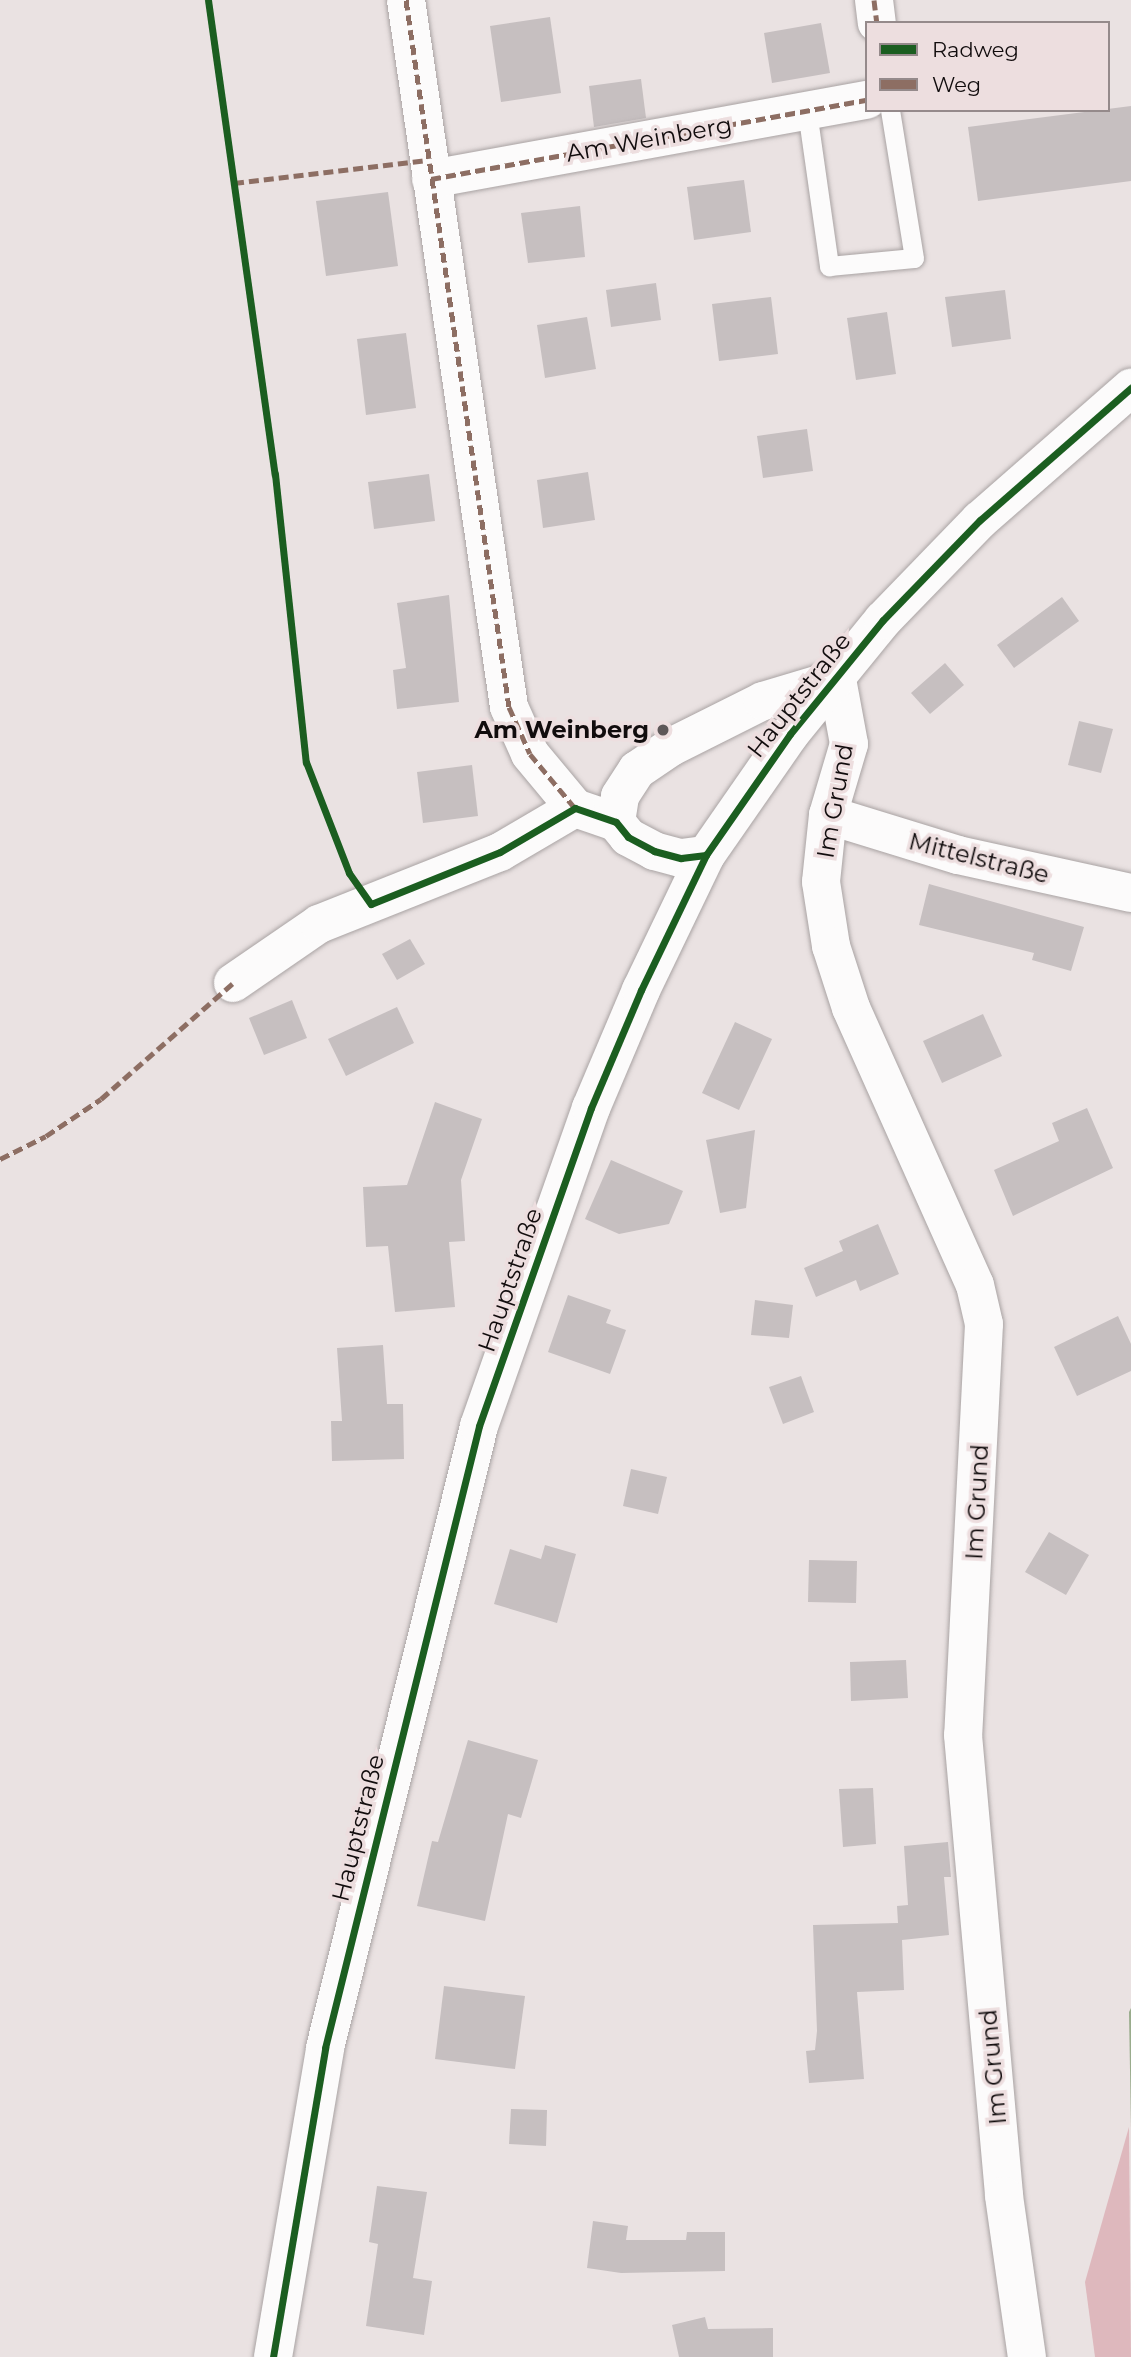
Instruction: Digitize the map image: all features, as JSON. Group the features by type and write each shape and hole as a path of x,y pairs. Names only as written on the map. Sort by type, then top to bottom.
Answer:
{"street":[{"path":"406,0 509,707 530,754 575,808 616,822 628,837 654,851 681,858 706,855"},
{"path":"874,0 877,21"},
{"name":"Am Weinberg","path":"431,178 865,100"},
{"name":"Hauptstraße","path":"273,2357 325,2048 479,1426 591,1108 706,855 790,734 837,680 883,620 980,520 1131,388"},
{"path":"616,822 620,796 637,771 671,747 763,701 837,680"},
{"name":"Im Grund","path":"837,680 849,744 828,815 821,882 831,946 850,1008 975,1285 984,1324 963,1735 1004,2196 1027,2357"},
{"path":"233,983 319,924 500,852 575,808"},
{"name":"Mittelstraße","path":"828,815 958,855 1131,893"}],"lane":[{"path":"807,111 829,266 914,258 890,112"}],"shaded area":[{"path":"1131,2008 1131,2128 1129,2012"},
{"path":"1129,2127 1131,2357 1095,2357 1085,2282"}],"building":[{"path":"550,17 561,93 501,102 490,26"},
{"path":"821,23 830,73 772,83 764,33"},
{"path":"641,79 646,118 594,127 589,86"},
{"path":"1131,106 1131,181 978,201 968,127 1084,112 1110,112 1110,109"},
{"path":"744,180 751,232 694,240 687,187"},
{"path":"388,192 398,266 326,276 316,201"},
{"path":"580,206 585,257 528,263 521,213"},
{"path":"656,283 661,320 611,327 606,290"},
{"path":"1005,290 1011,339 952,347 945,297"},
{"path":"771,297 778,354 719,361 712,304"},
{"path":"887,312 896,374 856,380 847,318"},
{"path":"587,317 596,369 545,378 537,325"},
{"path":"406,333 416,408 366,415 357,339"},
{"path":"807,429 813,471 763,478 757,436"},
{"path":"588,472 595,520 543,528 537,480"},
{"path":"429,474 435,521 374,529 368,482"},
{"path":"449,595 459,702 397,709 393,670 406,668 397,603"},
{"path":"1062,597 1079,621 1014,668 997,645"},
{"path":"945,663 964,685 930,714 911,693"},
{"path":"1079,721 1113,729 1101,773 1068,765"},
{"path":"472,765 478,816 423,823 417,772"},
{"path":"929,884 1084,927 1071,971 1032,960 1034,953 919,925"},
{"path":"410,939 425,964 397,980 382,954"},
{"path":"292,1000 307,1038 264,1055 249,1018"},
{"path":"397,1007 414,1043 346,1076 328,1039"},
{"path":"983,1014 1002,1056 942,1083 923,1041"},
{"path":"735,1022 772,1039 739,1110 702,1093"},
{"path":"435,1102 482,1119 461,1180 465,1241 449,1242 455,1307 395,1312 388,1246 366,1247 363,1187 407,1185"},
{"path":"1087,1108 1113,1168 1013,1216 994,1170 1059,1141 1052,1123"},
{"path":"755,1130 746,1208 720,1213 706,1140"},
{"path":"611,1160 683,1191 669,1224 619,1234 585,1219"},
{"path":"878,1224 899,1274 860,1291 856,1280 816,1297 804,1268 843,1251 839,1241"},
{"path":"568,1295 611,1310 606,1323 626,1330 610,1374 548,1352"},
{"path":"755,1300 793,1305 789,1338 751,1335"},
{"path":"1118,1316 1131,1344 1131,1371 1077,1396 1054,1347"},
{"path":"383,1345 387,1404 403,1404 404,1459 332,1461 331,1421 342,1421 337,1348"},
{"path":"801,1376 814,1412 783,1424 769,1387"},
{"path":"631,1469 667,1477 658,1514 623,1506"},
{"path":"1049,1532 1089,1555 1066,1595 1025,1572"},
{"path":"545,1545 576,1554 557,1623 494,1604 510,1549 541,1559"},
{"path":"809,1560 857,1561 856,1603 808,1602"},
{"path":"906,1660 908,1698 851,1701 850,1662"},
{"path":"468,1740 538,1760 521,1818 508,1814 485,1921 417,1906 432,1841 438,1842"},
{"path":"873,1788 876,1844 843,1847 839,1789"},
{"path":"948,1842 951,1877 944,1877 949,1935 902,1940 904,1990 857,1992 864,2079 809,2083 806,2051 815,2050 817,2031 813,1925 898,1923 897,1906 908,1905 904,1846"},
{"path":"444,1986 525,1996 515,2069 435,2059"},
{"path":"511,2109 547,2110 546,2146 509,2144"},
{"path":"377,2186 427,2192 413,2278 432,2281 424,2335 366,2326 378,2244 369,2242"},
{"path":"593,2221 628,2226 626,2240 686,2240 687,2232 725,2232 725,2271 621,2273 587,2268"},
{"path":"705,2317 708,2329 773,2328 773,2357 679,2357 672,2325"}],"marked path":[{"path":"406,0 509,707 530,754 575,808"},
{"path":"874,0 877,21"},
{"path":"431,179 865,100"},
{"path":"234,183 428,160"},
{"path":"0,1159 46,1136 101,1099 233,983"}],"cycle path":[{"path":"208,0 275,474 306,762 349,873 371,904 500,852 575,808 616,822 628,837 654,851 681,858 706,855"},
{"path":"273,2357 325,2048 479,1426 591,1108 641,990 706,855 790,734 883,620 980,520 1131,388"}],"place":[{"name":"Am Weinberg","path":"663,730"}]}
